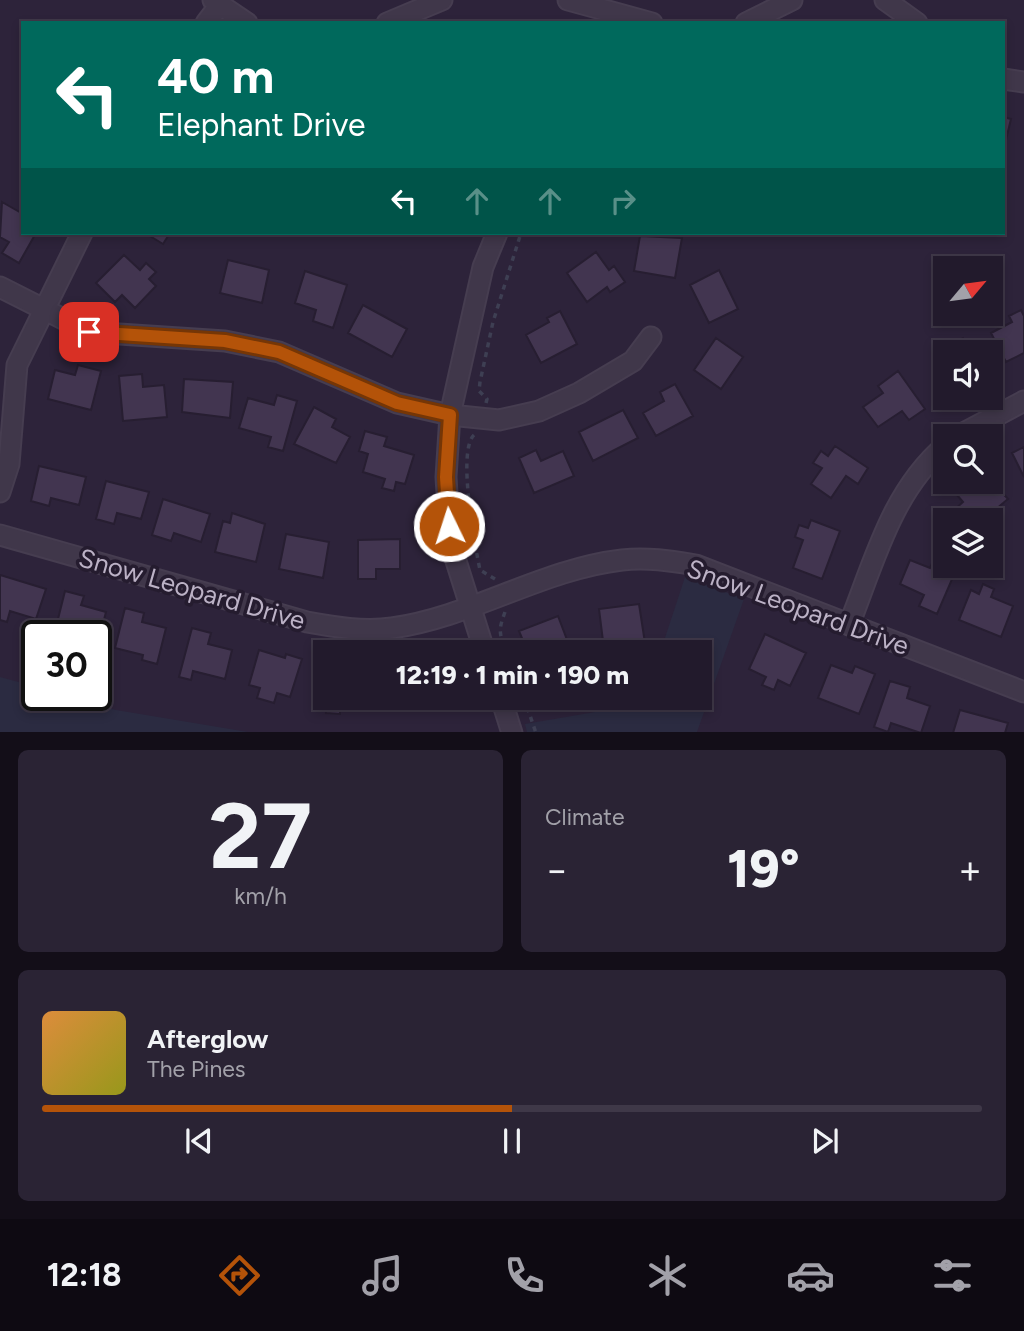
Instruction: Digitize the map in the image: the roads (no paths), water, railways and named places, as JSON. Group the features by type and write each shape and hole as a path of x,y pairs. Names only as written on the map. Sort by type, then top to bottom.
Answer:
{"street":[{"path":"392,21 442,0"},
{"path":"568,0 645,21"},
{"path":"750,21 792,0"},
{"path":"885,0 914,21"},
{"path":"207,21 216,3 244,21"},
{"path":"1005,79 1024,82"},
{"path":"0,492 9,464 17,365 42,309 81,235"},
{"path":"481,640 450,541 446,477 450,415 483,267 496,235"},
{"path":"0,287 89,332 225,341 279,352 397,403 450,415 482,418 519,418 579,393 633,361 651,337"},
{"path":"981,424 1024,401"},
{"path":"849,625 895,508 933,456"},
{"name":"Snow Leopard Drive","path":"0,535 307,622 348,629 390,628 470,609 559,576 620,560 659,559 696,565 1024,692"},
{"path":"505,710 512,732"}]}
